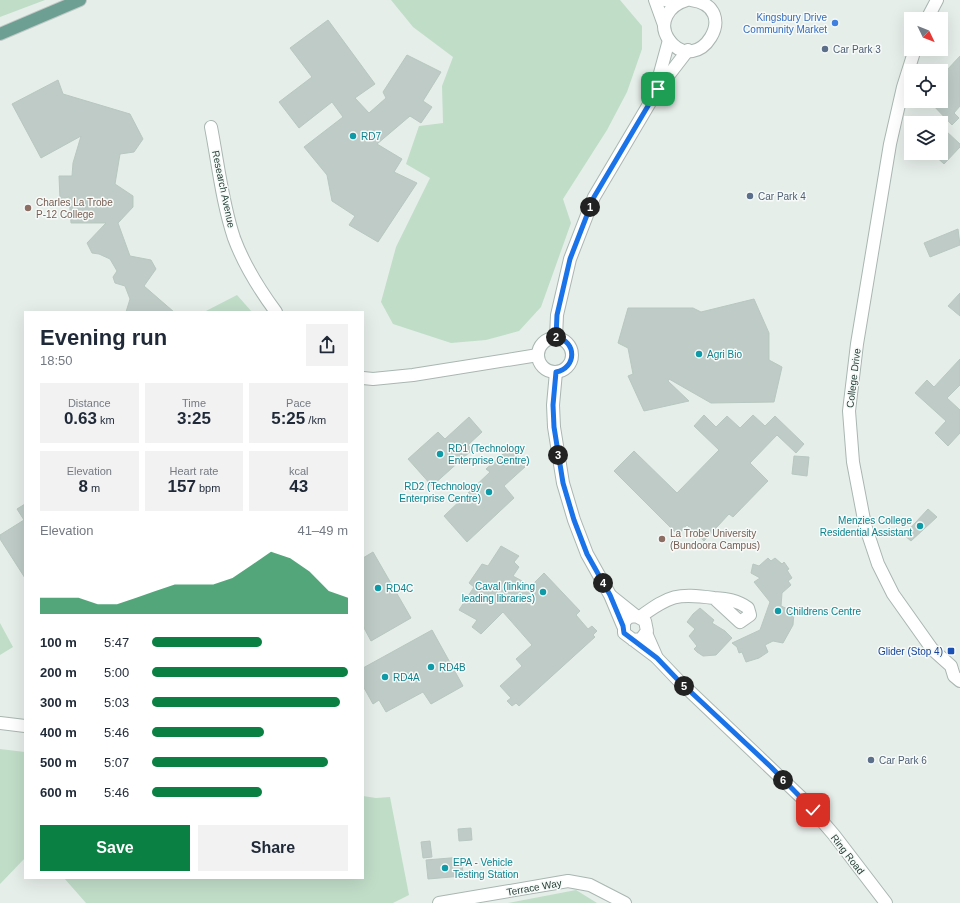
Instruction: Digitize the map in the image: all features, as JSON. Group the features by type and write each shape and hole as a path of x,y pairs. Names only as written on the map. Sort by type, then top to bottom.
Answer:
{"main road":[{"path":"0,34 80,0"}],"street":[{"path":"655,0 669,40 674,45 688,50 700,48 706,45 714,34 715,20 710,3 691,0"},
{"path":"664,0 682,1"},
{"path":"931,12 937,0"},
{"path":"664,26 668,12 682,1"},
{"path":"658,89 660,72 669,40"},
{"path":"556,337 557,315 570,259 594,197 658,89 688,50"},
{"name":"College Drive","path":"913,56 903,87 890,144 857,344 849,411 853,462 865,525 878,564 890,588 920,633 932,649 950,666 954,676 960,681"},
{"name":"Research Avenue","path":"212,127 228,216 234,238 254,278 275,311"},
{"path":"556,337 566,341 569,344 572,355 569,365 561,371 556,372 550,372 541,365 538,355 538,350 545,340 556,337"},
{"path":"364,378 373,379 413,375 538,355"},
{"path":"556,372 553,405 554,427 563,483 574,520 587,554 610,595 623,626 624,633 657,658"},
{"path":"623,626 626,619 638,616 675,596 688,594 714,598"},
{"path":"610,595 645,621 647,630"},
{"path":"633,640 641,639 663,602"},
{"name":"Ring Road","path":"647,630 657,658 678,680 804,800 834,835 886,903"},
{"path":"0,723 24,726"},
{"name":"Terrace Way","path":"439,903 568,881 590,885 625,903"}],"green space":[{"path":"0,0 45,0 0,17"},
{"path":"391,0 620,0 642,26 642,49 627,92 607,130 563,199 571,223 541,307 519,331 486,340 451,343 393,324 381,302 396,247 430,178 406,164 419,126 443,123 442,86 453,57 413,27"},
{"path":"237,295 251,311 206,311"},
{"path":"0,623 13,647 0,655"},
{"path":"0,749 24,752 24,859 0,884"},
{"path":"364,796 376,798 390,797 409,895 393,903 86,903 65,879 364,879"},
{"path":"576,890 597,903 508,903"}],"building":[{"name":"RD7","path":"328,20 375,84 355,98 369,113 386,98 383,92 407,55 441,72 423,101 432,107 421,123 410,116 377,144 402,159 394,172 417,183 378,242 349,225 355,216 332,201 327,175 304,147 343,117 332,102 299,128 279,102 312,77 290,48"},
{"path":"960,56 960,106 954,113 959,118 952,125 948,121 948,116 943,116 936,108 948,108 948,69"},
{"path":"58,80 63,94 130,114 143,139 134,152 120,154 115,184 133,196 133,207 118,223 130,256 151,260 156,269 144,286 173,311 126,311 130,299 125,286 115,283 113,277 117,271 110,259 99,254 92,253 87,243 106,223 71,223 69,197 60,199 59,176 72,176 73,163 81,136 41,158 12,104"},
{"path":"948,133 960,144 960,147 948,160"},
{"path":"940,160 948,160 944,164"},
{"path":"958,229 960,245 930,257 924,243"},
{"path":"960,293 960,316 948,306"},
{"name":"Agri Bio","path":"754,299 769,333 769,360 782,367 774,402 711,403 669,379 668,381 689,401 644,411 628,376 633,374 628,348 618,343 628,308 693,308 701,312"},
{"path":"960,359 960,385 947,398 960,410 960,433 948,446 935,433 946,421 915,393 927,380 934,387"},
{"path":"704,415 716,427 727,416 740,428 753,415 765,426 775,416 804,444 796,453 777,435 750,463 768,481 733,517 729,514 704,541 687,525 678,535 614,471 634,451 677,493 719,450 694,426"},
{"name":"RD1 (Technology Enterprise Centre)","path":"469,417 482,432 468,445 472,450 432,486 408,459 438,432 445,439"},
{"name":"RD2 (Technology Enterprise Centre)","path":"511,447 526,466 504,486 514,498 467,542 444,516 490,472 486,469"},
{"path":"794,456 809,457 807,476 792,474"},
{"path":"24,505 24,520 17,509"},
{"name":"Menzies College Residential Assistant","path":"928,509 937,517 911,541 904,535"},
{"path":"24,520 24,576 0,539 0,535"},
{"path":"501,546 519,556 514,562 519,567 513,576 531,586 544,573 580,611 576,615 588,629 592,626 597,631 593,635 595,637 519,706 516,703 512,706 507,701 511,698 500,686 522,666 516,659 532,645 503,612 481,634 472,627 477,620 459,610 474,587 469,583 482,564 488,566"},
{"name":"RD4C","path":"373,552 411,618 371,641 364,628 364,557"},
{"name":"Childrens Centre","path":"768,558 771,561 775,558 782,564 784,562 789,569 787,570 792,578 788,581 791,585 782,593 781,606 794,612 793,625 783,643 773,641 765,645 768,652 759,658 746,662 742,652 739,653 737,647 732,643 760,630 770,602 754,582 760,578 751,573 753,564 759,566"},
{"path":"700,608 714,620 712,623 725,631 732,638 716,655 703,656 697,652 694,649 697,646 689,636 695,629 687,622"},
{"path":"432,630 463,686 431,704 423,692 386,712 379,700 373,704 364,688 364,667"},
{"path":"471,828 472,840 459,841 458,829"},
{"path":"430,841 432,857 423,858 421,842"},
{"name":"EPA - Vehicle Testing Station","path":"462,857 463,876 428,879 426,860"}],"place":[{"name":"Kingsbury Drive Community Market","path":"835,23"},
{"name":"Car Park 3","path":"825,49"},
{"name":"RD7","path":"353,136"},
{"name":"Car Park 4","path":"750,196"},
{"name":"Charles La Trobe P-12 College","path":"28,208"},
{"name":"Agri Bio","path":"699,354"},
{"name":"RD1 (Technology Enterprise Centre)","path":"440,454"},
{"name":"RD2 (Technology Enterprise Centre)","path":"489,492"},
{"name":"Menzies College Residential Assistant","path":"920,526"},
{"name":"La Trobe University (Bundoora Campus)","path":"662,539"},
{"name":"RD4C","path":"378,588"},
{"name":"Caval (linking leading libraries)","path":"543,592"},
{"name":"Childrens Centre","path":"778,611"},
{"name":"Glider (Stop 4)","path":"951,651"},
{"name":"RD4B","path":"431,667"},
{"name":"RD4A","path":"385,677"},
{"name":"Car Park 6","path":"871,760"},
{"name":"EPA - Vehicle Testing Station","path":"445,868"}],"route":[{"path":"658,89 594,197 570,259 555,329 556,337 566,341 572,349 572,360 569,365 566,369 556,372 553,405 554,427 563,483 574,520 587,554 610,595 626,636 657,658 729,729 771,767 813,810"}]}
